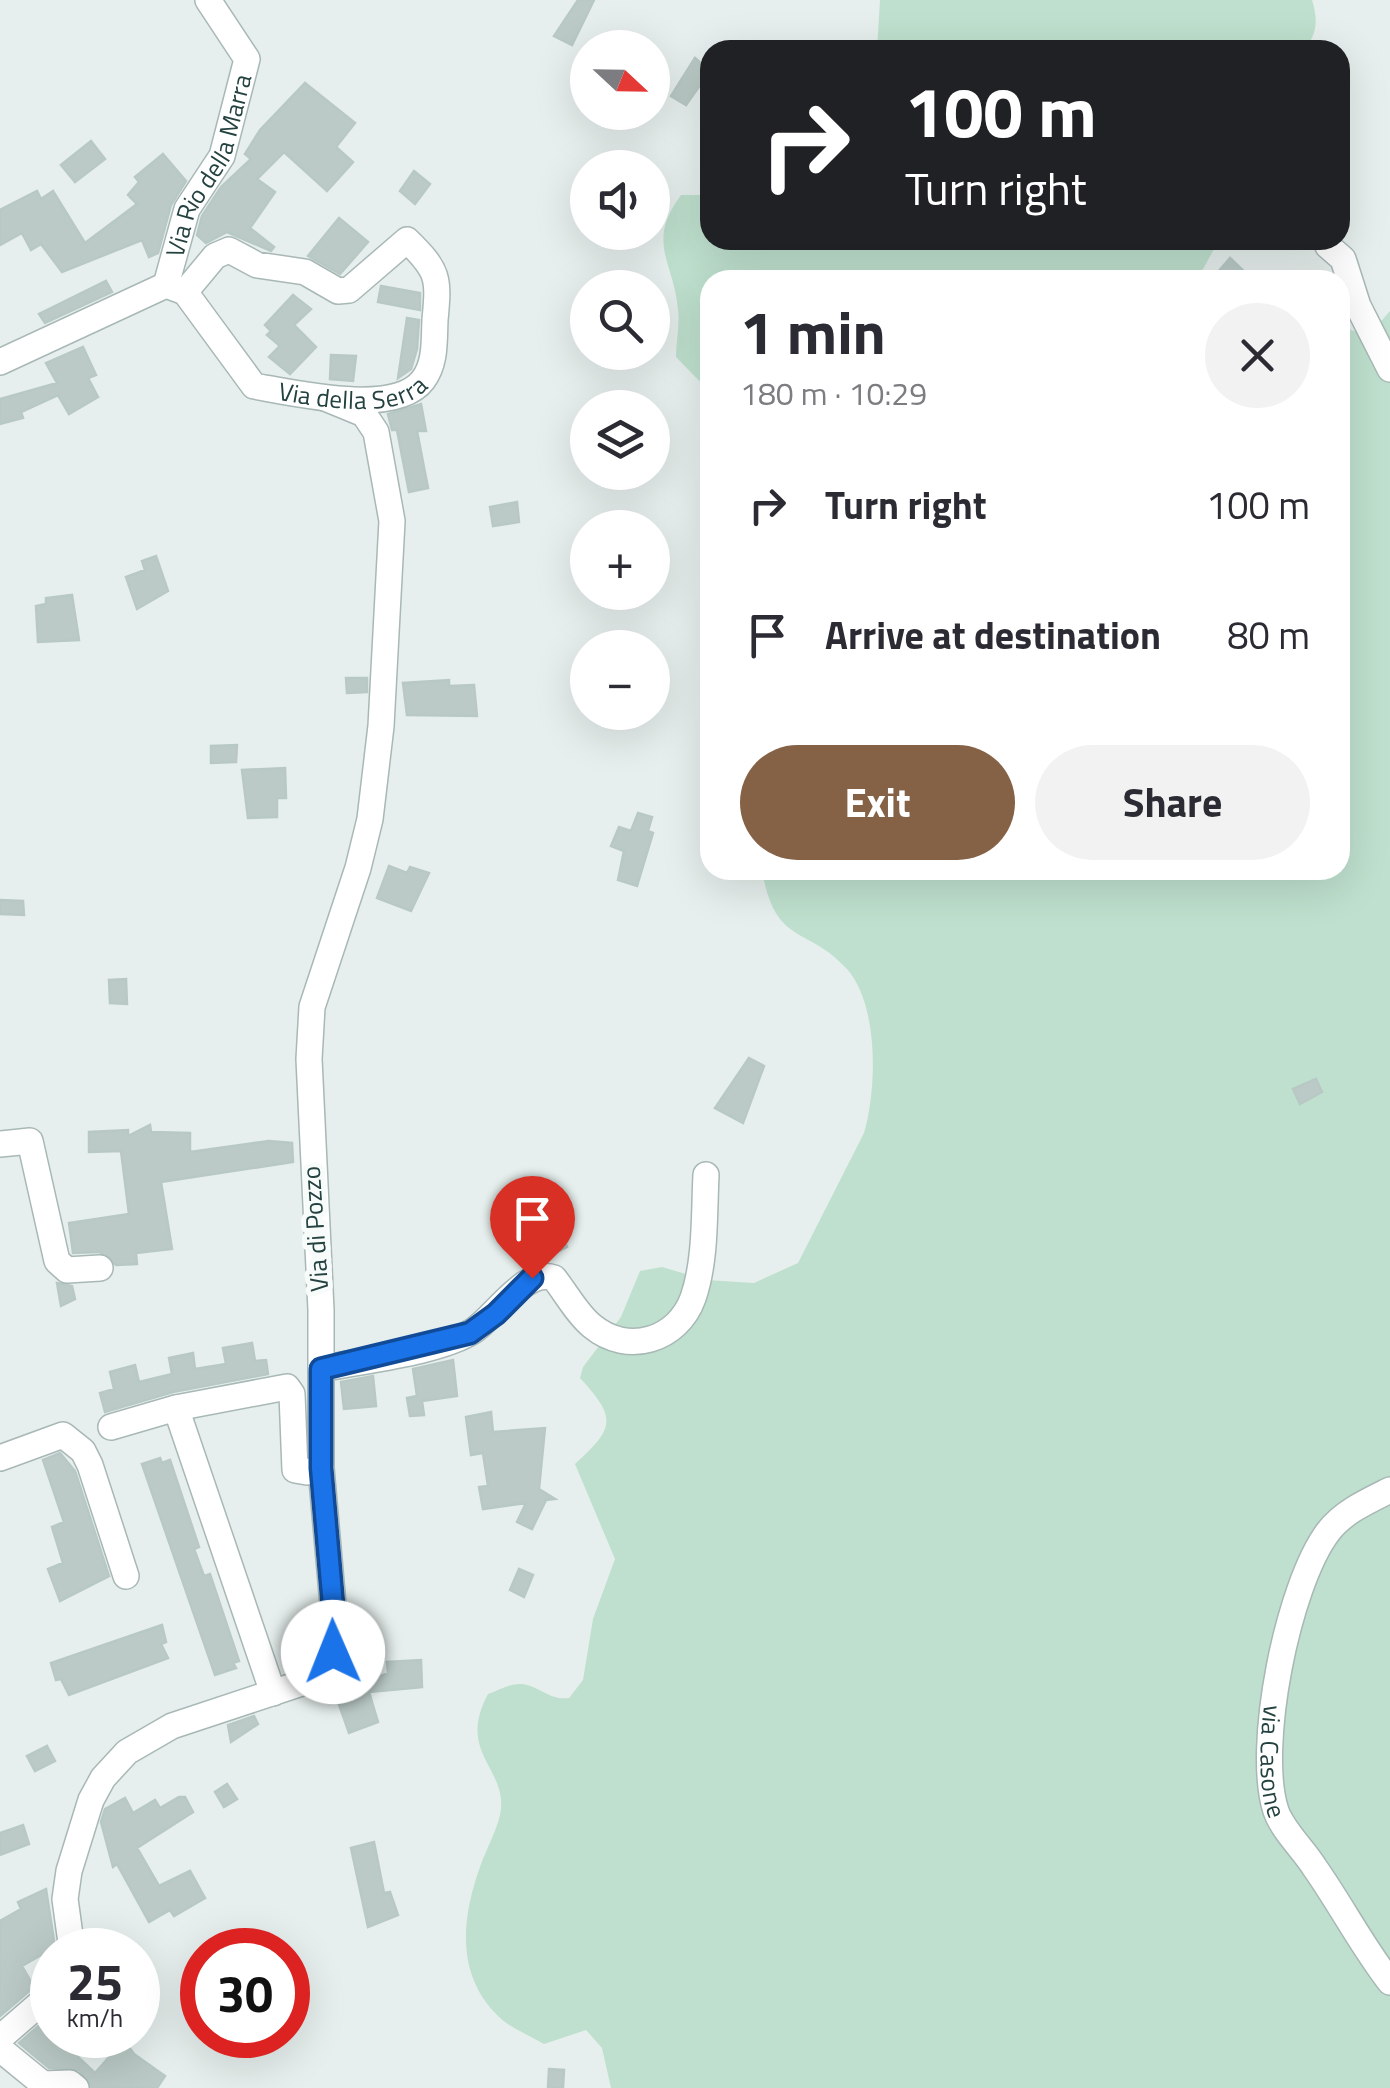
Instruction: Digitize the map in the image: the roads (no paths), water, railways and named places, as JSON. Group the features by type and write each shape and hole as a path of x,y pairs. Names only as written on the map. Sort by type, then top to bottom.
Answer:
{"street":[{"name":"Via Rio della Marra","path":"175,288 187,209 222,156 248,59 208,0"},
{"name":"Via della Serra","path":"408,240 430,262 439,280 432,362 423,381 408,393 388,399 325,398 254,386 175,288 215,256 229,250 257,265 305,272 338,291 350,290 408,240"},
{"path":"1333,250 1344,259 1347,270"},
{"path":"1350,279 1358,306 1390,369"},
{"path":"0,362 175,288"},
{"name":"Via di Pozzo","path":"69,1928 65,1899 69,1871 103,1778 127,1752 151,1736 319,1673 336,1640 321,1468 321,1369 308,1119 312,1006 358,868 370,819 381,726 392,521 376,432 364,414 325,398"},
{"path":"0,1144 30,1141 57,1261 67,1270 100,1268"},
{"path":"321,1369 470,1333 496,1314 532,1278 544,1274 554,1278 600,1332 624,1339 656,1340 670,1332 694,1297 706,1175"},
{"path":"111,1427 176,1408 287,1387 292,1394 290,1441 295,1470 321,1468"},
{"path":"176,1408 273,1693"},
{"path":"0,1458 62,1435 84,1451 126,1576"},
{"name":"via Casone","path":"1390,1490 1338,1522 1309,1567 1292,1614 1274,1694 1272,1761 1276,1812 1390,1982"},
{"path":"0,2038 30,2012"},
{"path":"0,2048 43,2086 70,2083 76,2088"}]}
